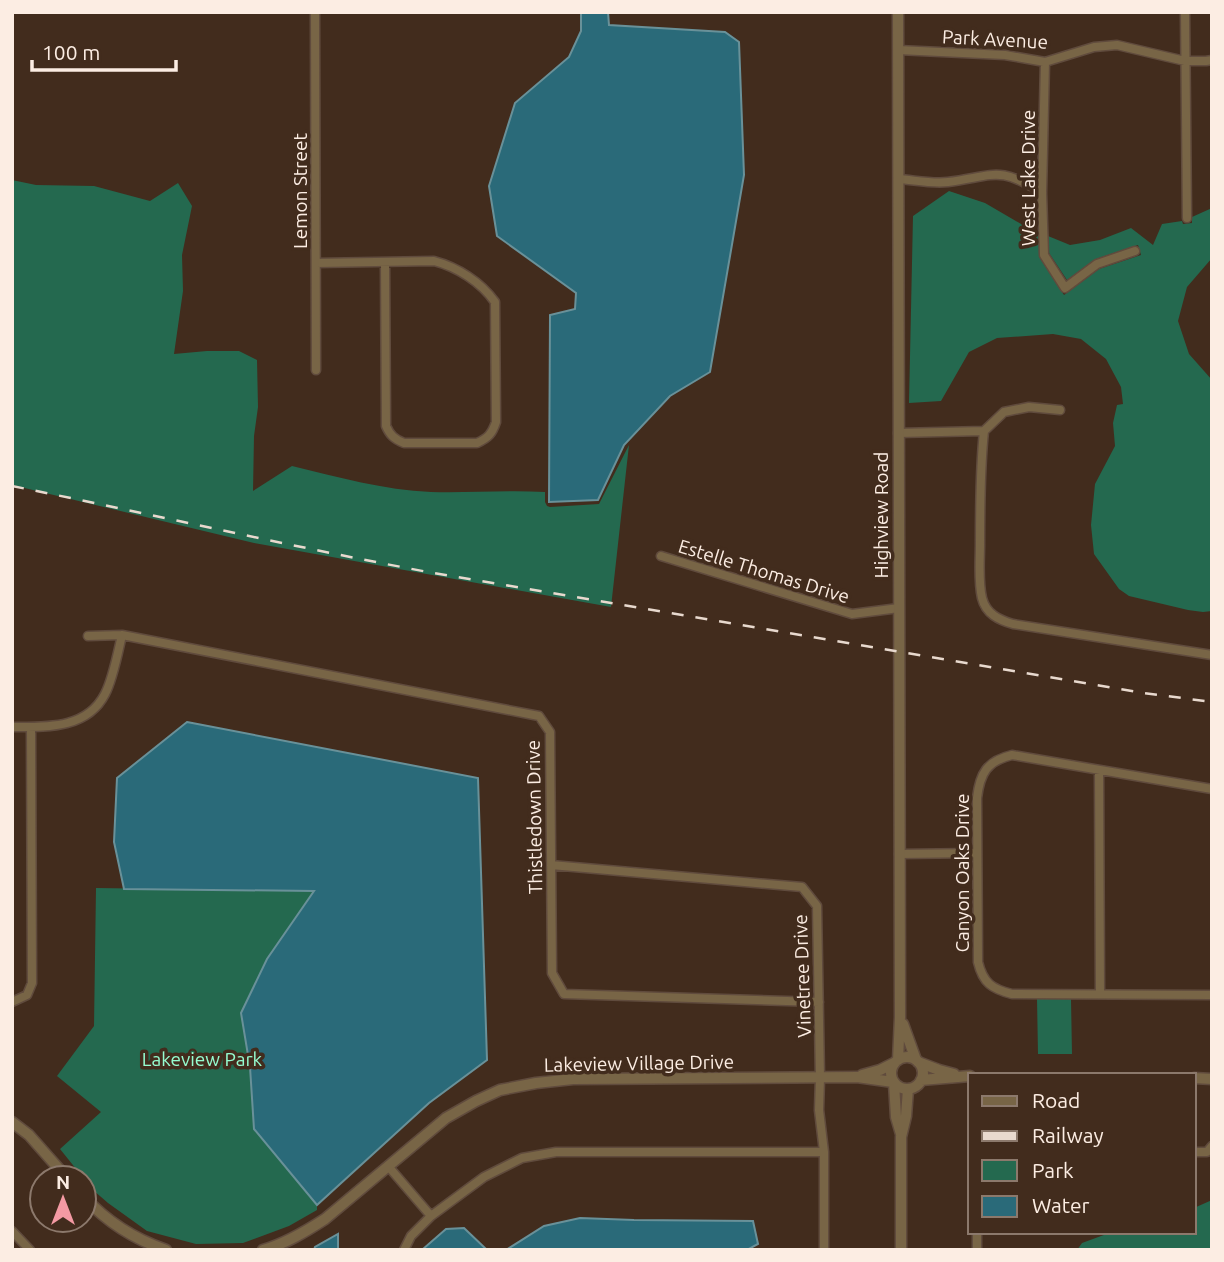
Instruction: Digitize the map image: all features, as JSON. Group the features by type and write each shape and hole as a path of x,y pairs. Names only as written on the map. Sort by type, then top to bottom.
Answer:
{"street":[{"name":"Lemon Street","path":"315,12 316,370"},
{"name":"Highview Road","path":"896,1061 900,1017 898,12"},
{"path":"1185,12 1187,218"},
{"name":"Park Avenue","path":"898,50 1005,55 1045,62 1094,47 1116,45 1185,61 1212,60"},
{"name":"West Lake Drive","path":"1045,62 1042,193 1044,255 1065,288 1097,264 1135,251"},
{"path":"898,179 945,182 985,174 1001,174 1021,180 1042,193"},
{"path":"316,262 434,261 446,264 486,289 495,302 496,422 492,433 485,440 477,443 404,443 390,434 386,426 385,262"},
{"path":"1060,410 1029,407 1004,412 984,431 980,468 980,572 982,599 988,611 999,620 1013,624 1212,655"},
{"path":"898,433 984,431"},
{"name":"Estelle Thomas Drive","path":"661,556 852,614 899,608"},
{"path":"12,727 59,726 84,717 97,706 107,692 122,635"},
{"name":"Thistledown Drive","path":"88,636 122,635 539,716 550,732 552,973 564,994 819,1002"},
{"path":"12,1002 27,995 32,984 32,727"},
{"name":"Canyon Oaks Drive","path":"1212,789 1012,755 1001,758 986,768 977,798 978,962 985,980 992,986 1012,994 1212,995"},
{"path":"1099,770 1100,995"},
{"path":"899,854 977,853"},
{"name":"Vinetree Drive","path":"551,864 802,887 817,906 819,1110 824,1152 824,1250"},
{"name":"Highview Road","path":"900,1017 917,1061"},
{"path":"901,1250 901,1137 891,1072 896,1061 907,1057 939,1070 967,1076"},
{"name":"Lakeview Village Drive","path":"857,1077 880,1070 896,1061"},
{"path":"917,1061 923,1070 921,1080"},
{"path":"894,1082 908,1089 921,1080 967,1076"},
{"name":"Lakeview Village Drive","path":"263,1250 303,1233 325,1219 446,1118 500,1090 573,1079 857,1077 894,1082"},
{"path":"901,1137 908,1089"},
{"path":"12,1122 29,1135 55,1164"},
{"path":"1196,1152 1207,1152 1212,1146"},
{"path":"404,1250 411,1236 431,1216 484,1177 522,1158 556,1152 824,1152"},
{"path":"388,1166 431,1216"},
{"path":"98,1212 121,1229 166,1250"},
{"path":"12,1231 30,1250"}],"green space":[{"path":"12,180 36,185 94,186 150,201 178,183 192,206 182,255 183,291 174,354 239,351 257,360 258,407 254,436 253,491 292,466 396,489 431,492 545,492 545,502 550,507 599,504 629,445 611,607 254,543 12,485"},
{"path":"949,191 985,203 1038,232 1040,258 1064,295 1099,269 1141,255 1138,245 1096,259 1067,280 1049,253 1048,236 1070,245 1100,240 1131,228 1153,245 1162,224 1182,221 1183,224 1192,223 1192,217 1212,208 1212,258 1187,287 1178,321 1189,354 1212,380 1212,611 1188,610 1129,596 1119,589 1094,554 1091,525 1095,484 1115,446 1113,423 1117,405 1123,404 1121,387 1106,359 1081,339 1053,334 997,338 969,352 941,401 909,403 913,216"},
{"name":"Lakeview Park","path":"96,888 314,891 317,1210 289,1226 243,1243 196,1244 147,1231 108,1203 98,1194 98,1164 72,1164 60,1149 101,1112 57,1076 94,1026"},
{"path":"1037,999 1071,999 1072,1054 1038,1054"},
{"path":"1212,1200 1212,1250 1077,1250 1082,1243 1107,1234 1196,1234 1196,1207"}],"water":[{"path":"581,12 608,12 609,25 725,32 739,42 744,175 710,372 670,396 624,445 598,500 549,502 550,315 575,309 576,293 497,236 489,186 515,103 569,57 581,31"},
{"path":"187,722 478,778 487,1060 429,1103 317,1205 254,1129 250,1067 241,1013 267,959 314,891 124,889 114,842 117,778"},
{"path":"580,1218 753,1221 758,1244 747,1250 506,1250 544,1226"},
{"path":"464,1228 487,1250 423,1249 446,1229"},
{"path":"338,1234 338,1250 314,1250 315,1247"}],"railway":[{"path":"12,486 428,572 1144,693 1212,702"}]}
